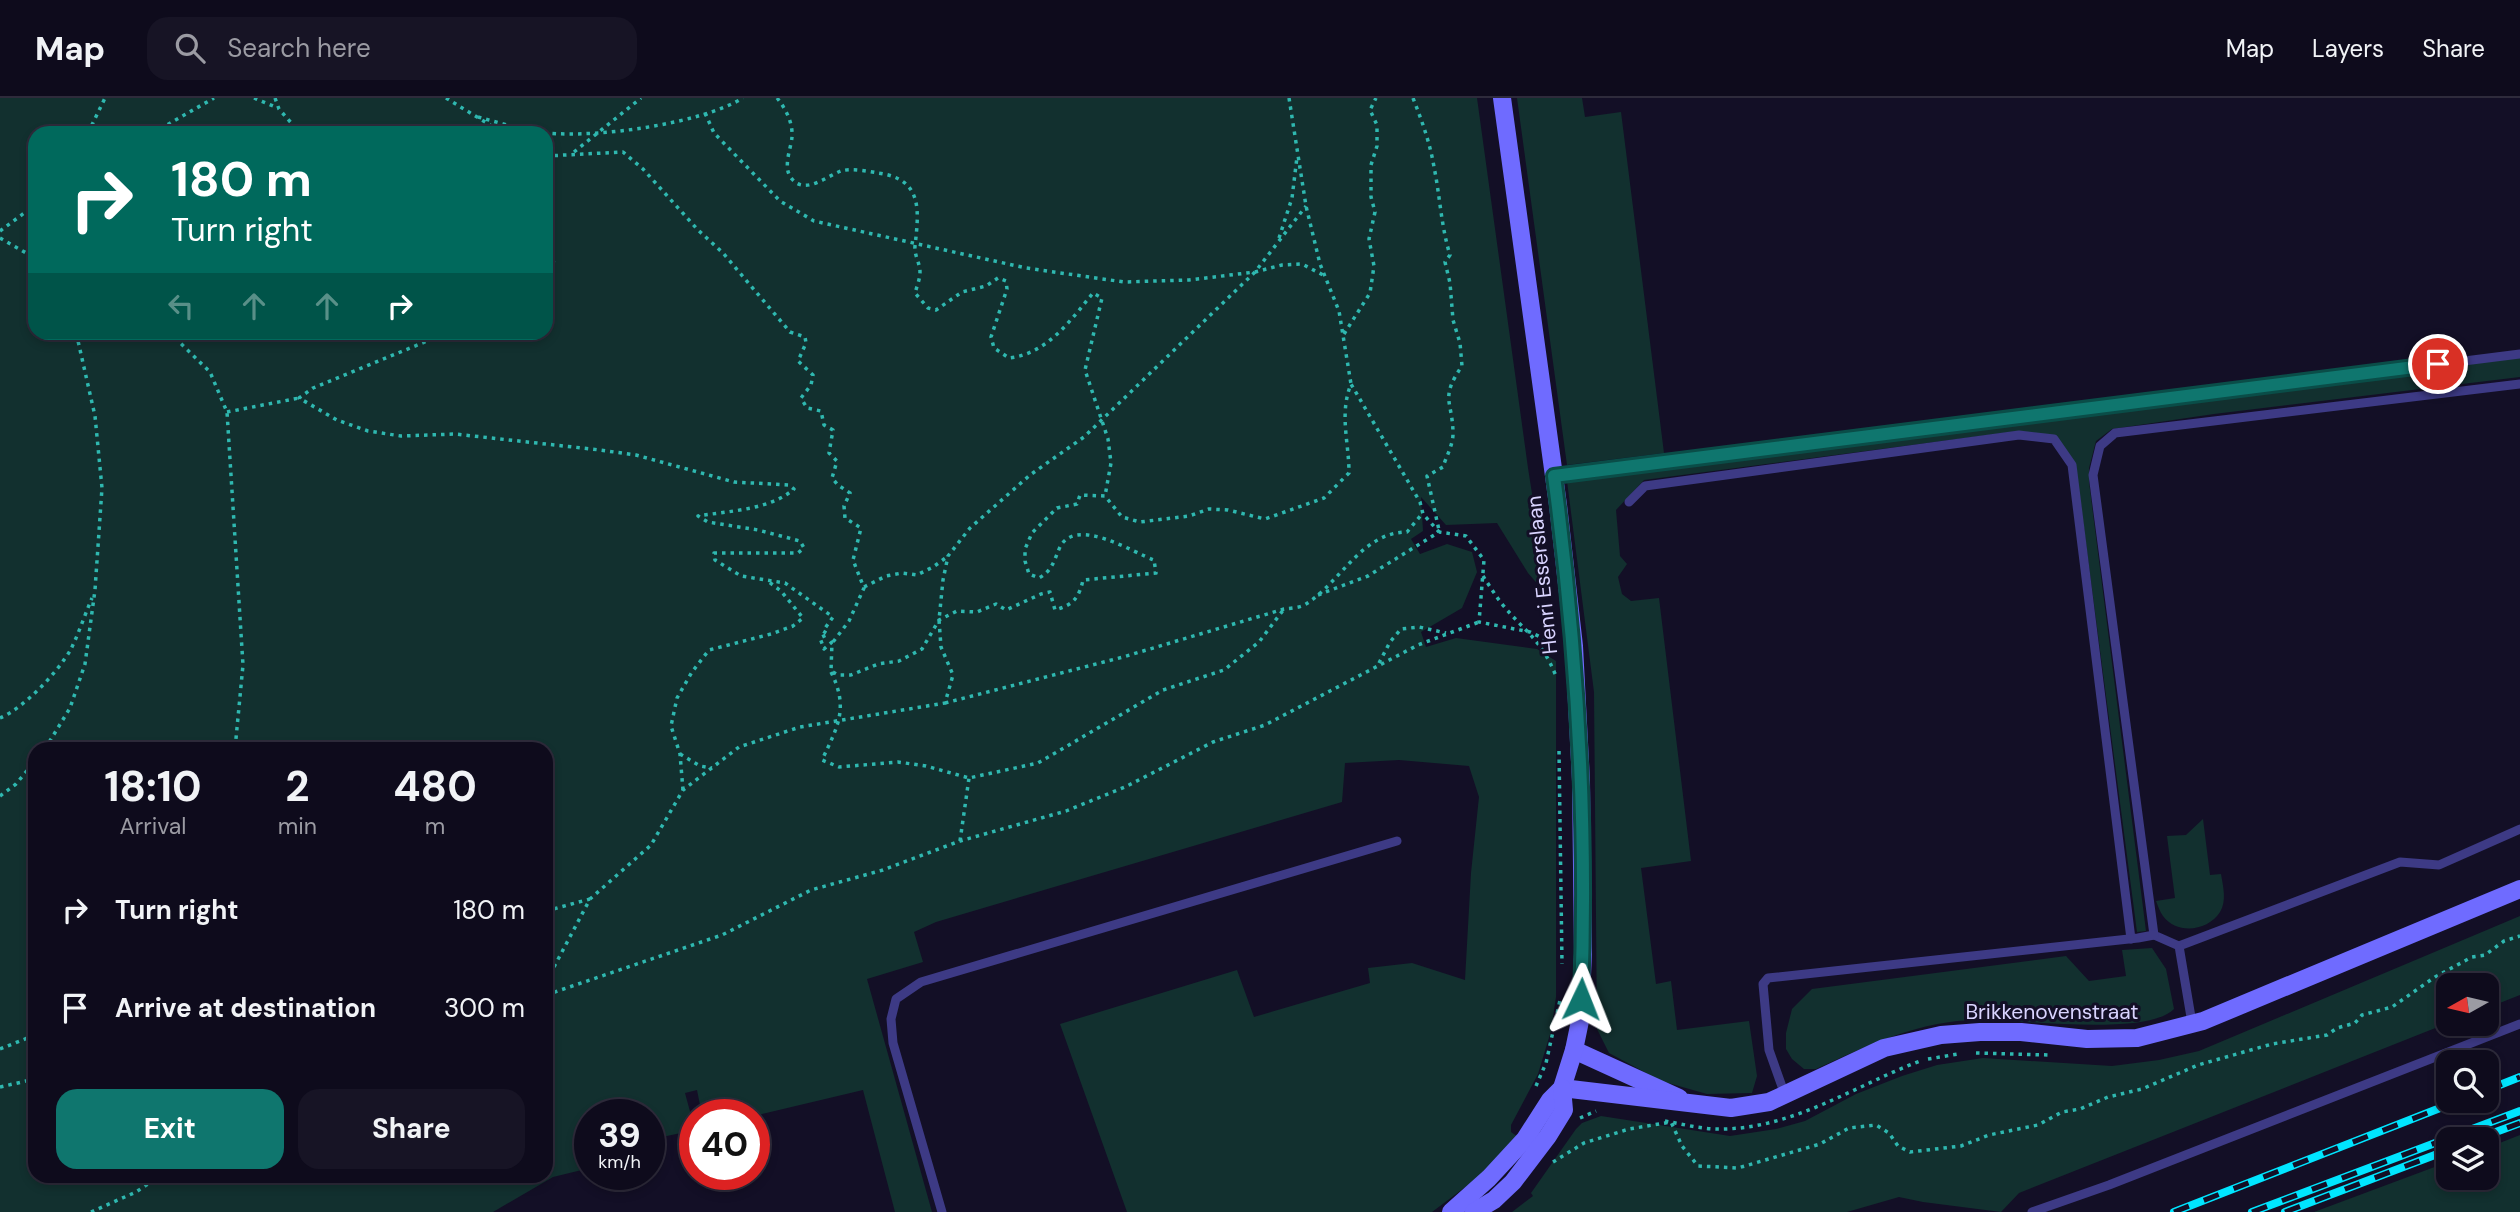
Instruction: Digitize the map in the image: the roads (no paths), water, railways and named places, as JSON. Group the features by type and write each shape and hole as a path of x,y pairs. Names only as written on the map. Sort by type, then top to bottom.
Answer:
{"street":[{"name":"Henri Esserslaan","path":"1502,98 1554,476 1574,646 1581,781 1583,954 1580,1021 1562,1088"},
{"name":"Brikkenovenstraat","path":"1562,1088 1731,1108 1769,1102 1884,1048 1941,1035 2007,1032 2087,1039 2137,1038 2192,1023 2520,889"},
{"name":"Brikkenovenstraat","path":"1574,1050 1695,1105"},
{"path":"1451,1212 1489,1178 1525,1139 1550,1100 1562,1088"},
{"path":"1474,1212 1513,1182 1548,1136 1564,1110 1562,1088"}],"lane":[{"path":"1554,476 2520,354"},
{"path":"2154,935 2093,475 2100,446 2115,433 2520,384"},
{"path":"1629,502 1645,486 2019,435 2053,439 2072,465 2131,939"},
{"path":"1785,1095 1769,1050 1763,984 1768,978 2154,935 2179,946 2400,862 2439,865 2520,829"},
{"path":"942,1212 893,1043 891,1018 896,999 921,982 1397,841"},
{"path":"2179,946 2192,1023"},
{"path":"2032,1212 2109,1185 2520,1024"}],"railway":[{"path":"2499,1085 2520,1077"},
{"path":"2174,1212 2436,1110"},
{"path":"2252,1212 2520,1111"},
{"path":"2499,1131 2520,1123"},
{"path":"2285,1212 2436,1155"}]}
